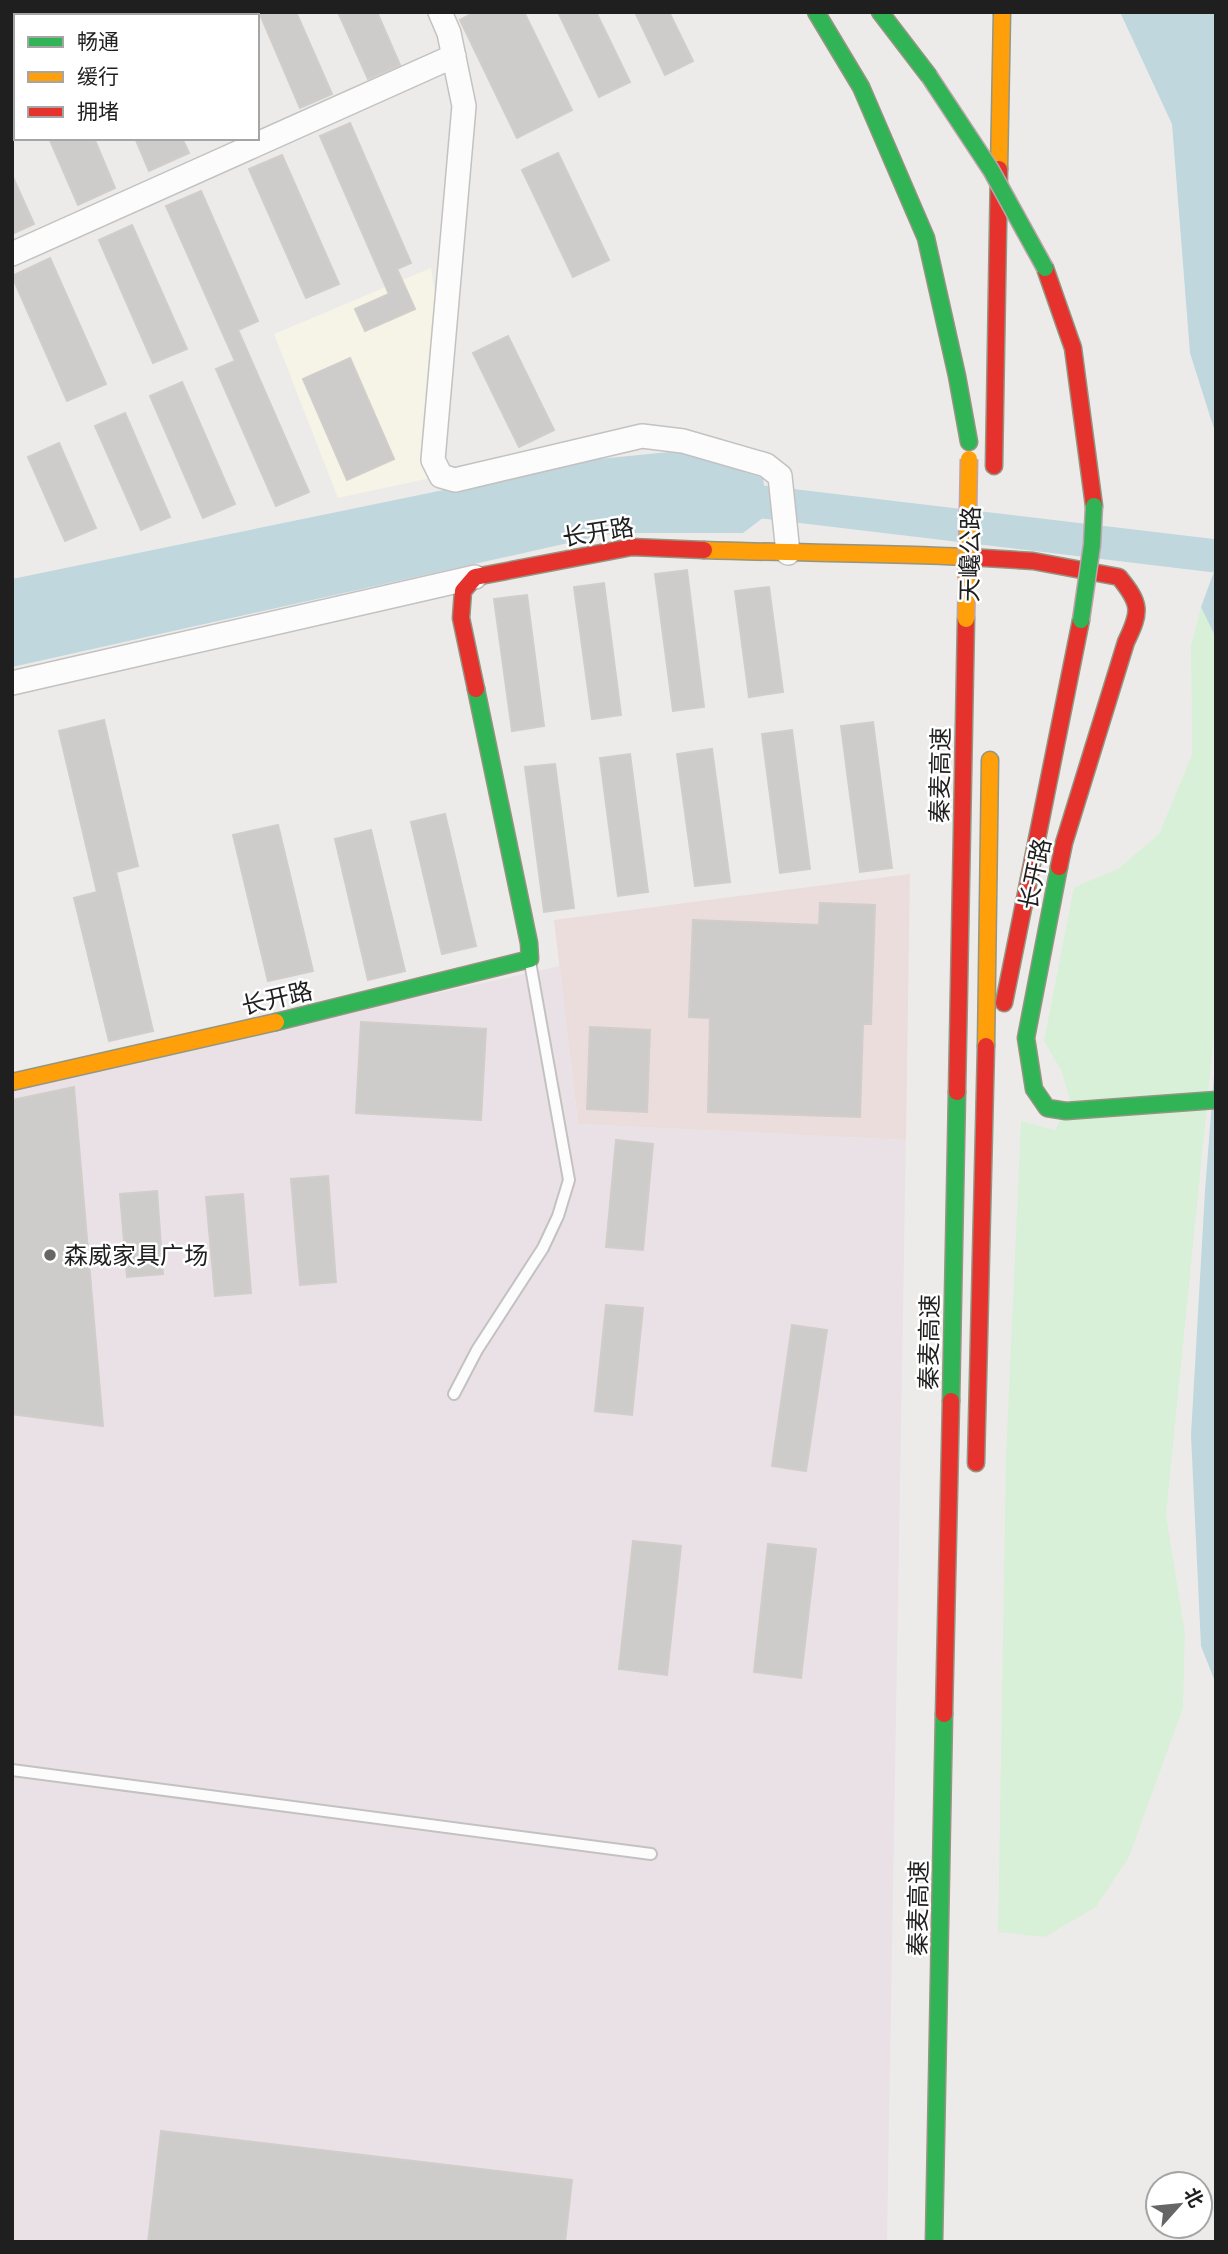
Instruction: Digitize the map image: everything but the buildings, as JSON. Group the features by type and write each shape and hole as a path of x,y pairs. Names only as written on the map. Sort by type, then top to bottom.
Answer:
{"main road":[{"path":"816,12 861,87 926,238 957,376 969,451"},
{"path":"880,12 929,76 980,151 1023,222 1045,268 1073,348 1094,506 1092,545 1081,620 985,1097"},
{"path":"982,230 989,12"},
{"name":"天巉公路","path":"994,479 1002,12"},
{"path":"969,451 973,374"},
{"name":"秦麦高速","path":"934,2242 969,451"},
{"name":"天巉公路","path":"992,572 993,546"},
{"name":"长开路","path":"475,577 632,547 788,553 869,552 1033,561 1119,577 1135,597 1136,621 1126,642 1064,843 1027,1038 1034,1089 1047,1108 1066,1111 1216,1100"},
{"path":"475,577 463,591 461,618 529,943 530,959"},
{"path":"985,1097 990,750"},
{"name":"长开路","path":"12,1082 321,1011 530,959"},
{"name":"秦麦高速","path":"976,1474 985,1097"}],"street":[{"path":"440,12 449,33 464,106 433,460 441,475 455,480 642,436 683,441 766,466 780,476 788,553"},
{"path":"12,254 454,56"},
{"path":"12,683 475,577"}],"lane":[{"path":"454,1394 477,1350 543,1248 558,1216 569,1180 530,959"},
{"path":"12,1770 651,1854"}],"shaded area":[{"path":"431,268 440,326 430,478 338,498 274,334"},
{"path":"910,874 906,1140 578,1124 554,920"},
{"path":"560,966 578,1124 906,1140 887,2242 12,2242 12,1087"}],"green space":[{"path":"1201,607 1216,638 1216,1015 1166,1515 1185,1633 1183,1708 1129,1857 1096,1907 1045,1937 998,1932 1006,1456 1021,1121 1055,1130 1070,1101 1062,1072 1044,1041 1074,887 1118,869 1159,834 1192,755 1191,646"}],"water":[{"path":"1120,12 1216,12 1216,435 1190,353 1172,124"},
{"path":"679,451 763,478 768,514 743,533 613,533 12,667 12,579 589,460"},
{"path":"1216,566 1216,638 1201,607"},
{"path":"1216,1049 1216,1684 1201,1646 1191,1435"}],"waterway":[{"path":"722,497 1216,556"}],"traffic: fast":[{"path":"816,12 861,87 926,238 969,442"},
{"path":"880,12 929,76"},
{"path":"929,76 991,170 1045,268"},
{"path":"1081,620 1092,545 1094,506"},
{"path":"276,1022 530,959 529,943 476,689"},
{"path":"1059,867 1026,1038 1034,1089 1047,1108 1066,1111 1216,1100"},
{"path":"951,1401 957,1092"},
{"path":"934,2242 944,1714"}],"traffic: slow":[{"path":"999,169 1002,12"},
{"path":"966,619 969,459"},
{"path":"704,550 968,557"},
{"path":"986,1046 990,760"},
{"path":"12,1082 276,1022"}],"traffic: jam":[{"path":"994,466 999,169"},
{"path":"1045,268 1073,348 1094,506"},
{"path":"476,689 461,618 463,591 475,577 632,547 704,550"},
{"path":"968,557 1033,561 1119,577 1135,601 1134,623 1064,843 1059,867"},
{"path":"957,1092 966,619"},
{"path":"1004,1003 1081,620"},
{"path":"976,1463 986,1046"},
{"path":"944,1714 951,1401"}],"place":[{"name":"森威家具广场","path":"50,1255"}]}
